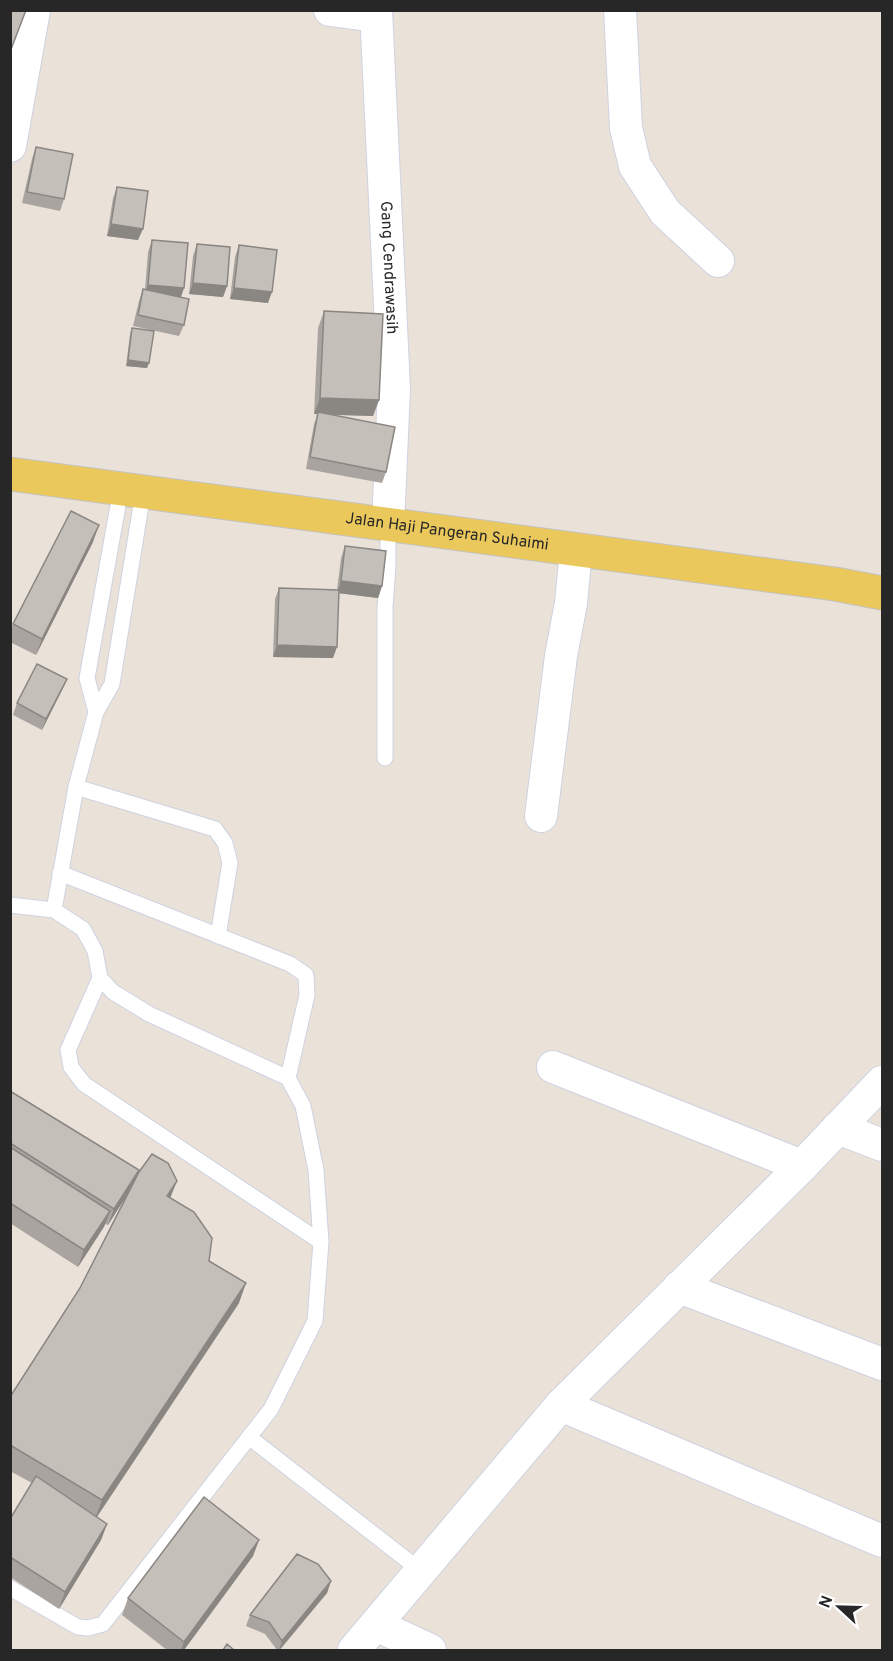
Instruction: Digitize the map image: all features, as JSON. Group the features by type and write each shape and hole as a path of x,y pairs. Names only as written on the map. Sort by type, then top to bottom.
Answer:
{"main road":[{"name":"Jalan Haji Pangeran Suhaimi","path":"10,474 835,584 882,593"}],"street":[{"path":"10,146 34,10"},
{"path":"330,10 376,13"},
{"path":"620,10 626,128 635,166 665,212 718,261"},
{"name":"Gang Cendrawasih","path":"376,13 394,389 388,525"},
{"path":"541,816 561,656 572,603 576,551"},
{"path":"553,1067 802,1166"},
{"path":"354,1650 561,1405 802,1166 882,1082"},
{"path":"838,1128 882,1145"},
{"path":"679,1287 882,1364"},
{"path":"561,1405 882,1541"},
{"path":"376,1625 430,1650"}],"lane":[{"path":"96,712 87,678 132,491"},
{"path":"54,910 76,787 96,712 112,684 132,491"},
{"path":"385,758 385,608 388,525"},
{"path":"76,787 215,830 225,843 230,863 218,936"},
{"path":"60,873 290,964 306,975 307,995 288,1078"},
{"path":"10,905 54,910 84,929 95,951 100,978 113,992 149,1014 288,1078 303,1106 316,1170 321,1242 315,1321 271,1409 103,1624 88,1628 78,1627 10,1588"},
{"path":"100,978 68,1050 71,1067 84,1084 321,1242"},
{"path":"249,1437 421,1570"}],"building":[{"path":"10,10 26,10 10,52"},
{"path":"36,147 73,154 64,199 27,192"},
{"path":"117,187 148,191 143,229 111,224"},
{"path":"152,240 188,243 184,288 148,285"},
{"path":"197,244 230,247 227,286 193,283"},
{"path":"239,245 277,250 272,292 234,288"},
{"path":"143,289 189,299 184,325 138,315"},
{"path":"324,311 383,314 379,400 320,398"},
{"path":"132,328 154,331 149,363 128,360"},
{"path":"318,412 395,427 386,472 310,457"},
{"path":"71,511 99,525 42,639 13,624"},
{"path":"345,546 386,551 382,586 341,581"},
{"path":"279,588 339,590 337,647 277,645"},
{"path":"37,664 67,679 46,719 17,703"},
{"path":"10,1091 139,1170 114,1209 10,1143"},
{"path":"10,1147 110,1211 84,1250 10,1203"},
{"path":"152,1154 168,1163 177,1181 167,1196 194,1212 212,1238 209,1261 246,1283 102,1500 10,1445 10,1397 80,1288 139,1172"},
{"path":"36,1476 107,1524 65,1592 10,1557 10,1519"},
{"path":"204,1497 259,1540 184,1642 128,1598"},
{"path":"297,1554 318,1564 331,1581 282,1641 269,1622 250,1615"},
{"path":"227,1644 234,1650 223,1650"}]}
